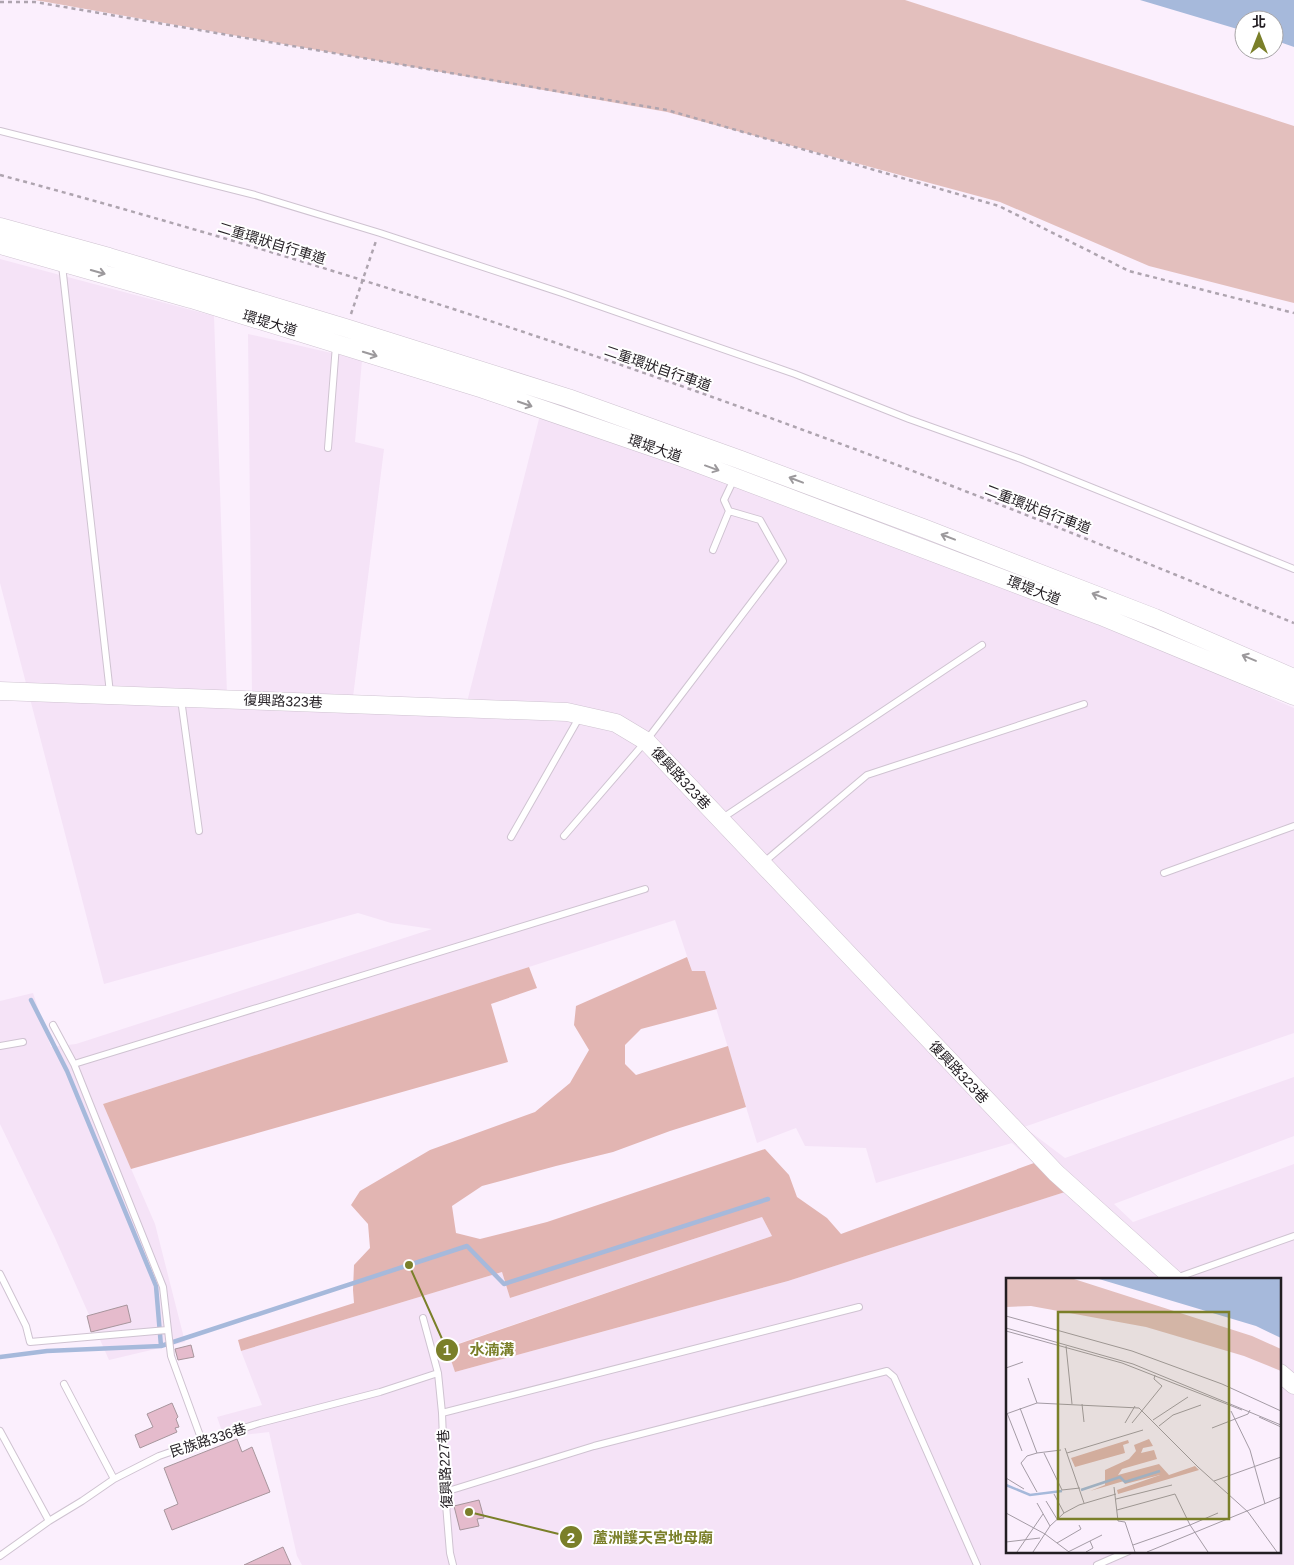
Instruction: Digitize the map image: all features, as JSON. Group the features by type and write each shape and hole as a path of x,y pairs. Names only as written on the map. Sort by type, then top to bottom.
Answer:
{"street":[{"name":"環堤大道","path":"0,227 109,257 346,328 568,398 923,528 1155,618 1294,678"},
{"name":"環堤大道","path":"0,245 191,299 483,389 735,476 1102,616 1294,696"},
{"name":"復興路323巷","path":"0,691 567,712 616,723 646,741 1056,1173 1174,1278"},
{"path":"1282,1374 1294,1385"}],"lane":[{"path":"0,131 254,195 380,233 562,293 795,374 909,419 1021,459 1294,569"},
{"path":"62,262 110,695"},
{"path":"328,448 336,344"},
{"path":"713,550 729,511 724,500 735,476"},
{"path":"564,836 646,741 783,561 760,520 729,511"},
{"path":"720,819 982,645"},
{"path":"181,698 198,831"},
{"path":"762,864 867,775 1084,704"},
{"path":"511,837 581,714"},
{"path":"1164,873 1294,826"},
{"path":"74,1064 645,889"},
{"path":"54,1025 74,1064 163,1287 170,1356 202,1440"},
{"path":"0,1046 23,1042"},
{"path":"1178,1278 1294,1236"},
{"path":"0,1274 26,1326 30,1342 167,1330"},
{"path":"442,1413 859,1307"},
{"name":"復興路227巷","path":"423,1318 438,1373 442,1413 445,1492 450,1552 453,1565"},
{"path":"445,1492 594,1446 887,1371 894,1377 977,1565"},
{"name":"民族路336巷","path":"0,1556 49,1521 114,1479 159,1456 202,1440 380,1392 438,1373"},
{"path":"64,1384 114,1479"},
{"path":"0,1431 49,1521"},
{"path":"1097,1565 1127,1552"}],"path":[{"path":"0,2 35,2 666,110 999,206 1129,271 1294,313"},
{"name":"二重環狀自行車道","path":"0,175 116,206 362,280 564,345 813,433 1047,522 1294,623"},
{"path":"349,320 380,233"}],"shaded area":[{"path":"35,0 905,0 1294,126 1294,303 1149,266 1000,202 667,112"},
{"path":"0,259 214,316 227,694 252,694 248,334 362,360 355,442 384,449 353,697 466,706 540,415 777,501 1047,604 1189,662 1294,708 1294,1033 1024,1127 1065,1158 1294,1077 1294,1136 1114,1204 1133,1222 1294,1164 1294,1565 302,1565 297,1556 269,1432 224,1437 217,1417 262,1405 241,1351 502,1272 510,1298 762,1217 772,1236 448,1347 455,1372 788,1281 1065,1192 1012,1143 876,1183 866,1148 805,1146 796,1128 757,1143 705,972 692,971 675,920 103,1104 155,1224 185,1342 109,1360 55,1238 0,1124 0,1001 33,993 51,1047 76,1044 432,929 391,923 358,913 104,984 0,583"},
{"path":"687,957 692,971 705,971 717,1009 641,1029 625,1045 625,1064 636,1075 728,1046 746,1107 670,1131 613,1152 482,1186 452,1206 456,1233 480,1239 547,1222 765,1149 789,1175 797,1197 827,1218 841,1234 1034,1163 1065,1192 788,1281 455,1372 447,1348 772,1236 762,1217 510,1298 502,1272 241,1351 238,1340 354,1303 354,1265 370,1248 368,1224 351,1205 360,1191 430,1150 535,1112 570,1083 589,1050 574,1025 576,1006"},
{"path":"529,967 537,988 491,1004 508,1062 131,1169 103,1104"}],"water":[{"path":"1140,0 1294,0 1294,47 1284,44 1284,10 1234,10 1234,28"}],"building":[{"path":"127,1305 131,1322 91,1332 87,1316"},
{"path":"191,1345 194,1357 178,1360 175,1349"},
{"path":"172,1403 178,1417 176,1419 179,1427 175,1428 177,1432 140,1448 135,1435 153,1427 147,1414"},
{"path":"237,1439 242,1452 252,1447 270,1492 172,1530 164,1510 178,1504 164,1468"},
{"path":"479,1500 484,1518 477,1519 479,1526 460,1530 454,1506"},
{"path":"283,1547 291,1565 244,1565"}],"waterway":[{"path":"31,1000 67,1071 156,1286 161,1346"},
{"path":"0,1357 47,1351 161,1346 467,1246 504,1284 768,1199"}],"place":[{"name":"水湳溝","path":"409,1265"},
{"name":"蘆洲護天宮地母廟","path":"469,1512"}]}
